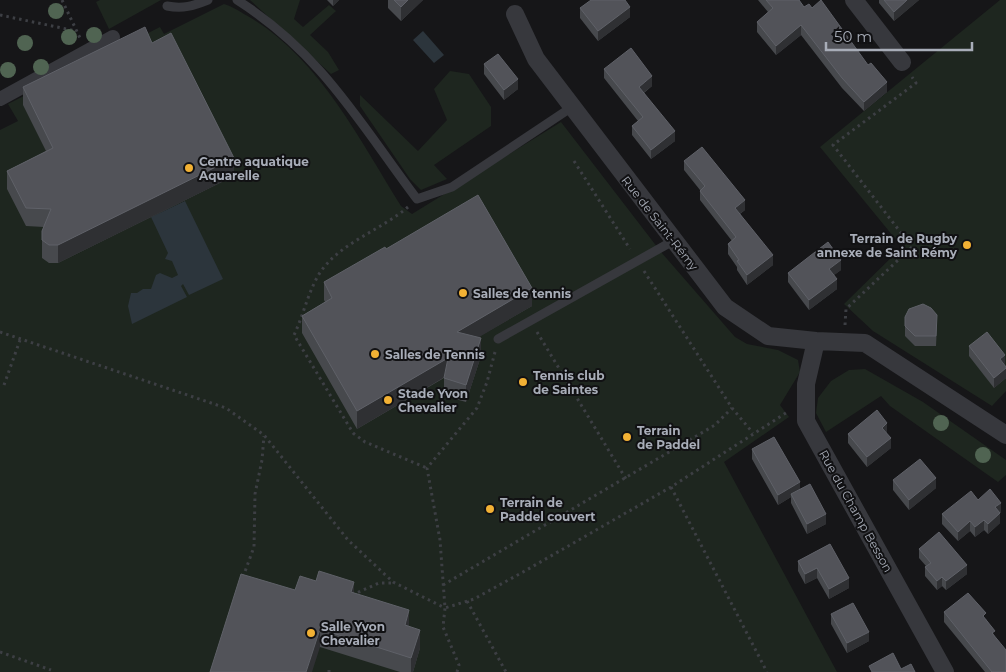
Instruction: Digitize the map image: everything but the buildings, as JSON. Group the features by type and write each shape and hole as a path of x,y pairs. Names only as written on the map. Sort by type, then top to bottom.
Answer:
{"street":[{"path":"854,0 902,62"},
{"name":"Rue de Saint-Rémy","path":"515,14 536,59 725,307 768,336 816,341 865,343 1006,435"},
{"path":"0,99 113,37"},
{"name":"Rue du Champ Besson","path":"816,341 806,384 806,421 945,672"}],"lane":[{"path":"167,6 192,7 208,0"},
{"path":"237,0 259,14 316,64 362,120 417,199 452,186 572,107"},
{"path":"498,339 673,241"}],"path":[{"path":"0,14 76,31"},
{"path":"845,342 846,309 912,247 834,145 916,83 902,62"},
{"path":"574,161 732,408 753,433"},
{"path":"417,199 400,213 336,255 322,271 309,292 301,320 294,335 353,433 365,442 427,468"},
{"path":"530,321 626,479"},
{"path":"0,332 226,408 264,435 348,540 393,582 445,608 468,601 523,572 671,486 784,412 806,406"},
{"path":"427,468 477,408 487,382 498,339"},
{"path":"4,385 20,340"},
{"path":"443,585 715,425 732,408"},
{"path":"242,582 254,547 255,494 262,460 264,435"},
{"path":"427,468 440,540 445,608 443,628 459,665 457,672"},
{"path":"671,486 767,672"},
{"path":"348,598 366,587 379,583 393,582"},
{"path":"468,601 506,672"},
{"path":"0,652 51,670"}],"shaded area":[{"path":"100,0 161,0 109,29 96,2"},
{"path":"250,0 300,0 294,19 303,27 329,5 336,11 310,35 328,52 339,70 331,74"},
{"path":"1000,0 1006,0 1006,391 992,406 873,331 844,304 902,247 820,147"},
{"name":"Stade Yvon Chevalier","path":"224,4 235,8 276,35 318,78 353,128 401,206 412,214 561,122 661,252 735,337 747,344 778,350 798,360 800,372 780,405 789,417 724,462 837,672 0,672 0,130 18,121 8,104 160,27 164,34"},
{"path":"423,31 444,55 434,63 413,40"},
{"path":"450,71 469,74 491,107 491,126 434,165 447,179 421,190 410,179 360,106 360,95 418,151 447,120 434,89"},
{"path":"185,201 223,279 189,295 183,284 181,286 187,297 132,324 128,306 131,293 137,293 143,289 151,289 156,275 160,273 172,278 178,275 172,261 165,259 168,253 151,217"},
{"path":"865,369 923,402 1006,460 1006,475 998,482 890,406 881,396 826,432 816,413 818,398 831,381 849,370"}],"place":[{"name":"Centre aquatique Aquarelle","path":"189,168"},
{"name":"Terrain de Rugby annexe de Saint Rémy","path":"967,245"},
{"name":"Salles de tennis","path":"463,293"},
{"name":"Salles de Tennis","path":"375,354"},
{"name":"Tennis club de Saintes","path":"523,382"},
{"name":"Stade Yvon Chevalier","path":"388,400"},
{"name":"Terrain de Paddel","path":"627,437"},
{"name":"Terrain de Paddel couvert","path":"490,509"},
{"name":"Salle Yvon Chevalier","path":"311,633"}]}
